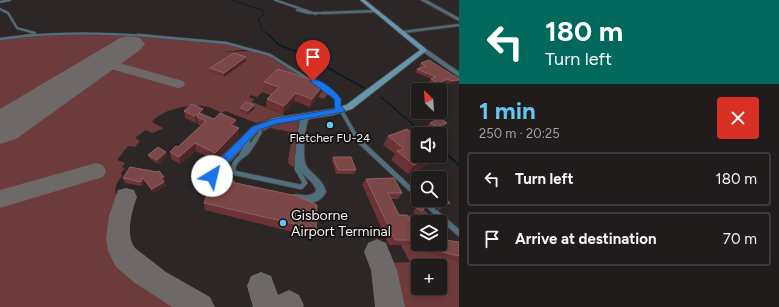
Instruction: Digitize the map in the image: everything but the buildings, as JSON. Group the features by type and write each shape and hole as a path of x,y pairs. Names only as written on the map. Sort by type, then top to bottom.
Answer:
{"street":[{"path":"362,0 424,50 459,75"},
{"path":"423,0 459,20"},
{"path":"324,13 377,11"},
{"path":"403,32 459,24"},
{"path":"240,186 215,181 212,176 214,171 246,136 260,126 274,121 341,110 356,103 424,50"},
{"path":"289,196 310,200 319,196 321,192 318,184 302,166 300,161 304,120 318,114"}],"lane":[{"path":"0,2 10,0"},
{"path":"275,0 316,14"},
{"path":"0,9 4,9 8,12 15,26 22,30 44,34"},
{"path":"297,10 316,14 324,13"},
{"path":"0,39 44,34 124,34 212,41 242,46 270,55 324,88 338,99 338,107 360,142 411,189"},
{"path":"240,156 247,152 255,138 260,134 258,128 260,126"},
{"path":"246,136 248,145 233,166 232,169 235,173 301,187 305,183 296,164 301,140"},
{"path":"430,207 459,233"}],"shaded area":[{"path":"112,33 219,43 251,49 222,52 253,51 269,55 332,95 328,94 324,99 318,97 294,101 292,103 262,92 257,97 250,95 250,98 254,99 252,102 283,114 284,116 256,123 225,111 222,113 210,107 194,106 170,110 157,117 152,122 163,128 162,129 152,133 146,130 135,138 140,141 135,147 128,146 117,160 125,163 122,167 125,168 121,173 122,176 115,190 119,199 115,232 115,245 117,251 128,266 138,274 188,307 0,307 0,39 46,34"},
{"path":"296,121 300,124 295,164 293,167 289,164 288,160 292,138 287,134 290,132 270,128 263,132 262,129 272,125"},
{"path":"423,209 429,215 418,215"},
{"path":"411,215 411,251 426,251 456,260 459,264 459,307 396,307 390,263 410,262 401,245 393,217"}],"waterway":[{"path":"231,0 264,11 264,14 258,19 262,29 270,36"},
{"path":"270,36 279,45 305,55 364,88"},
{"path":"381,97 416,127"},
{"path":"447,154 459,165"}],"taxiway":[{"path":"102,62 178,84"},
{"path":"0,199 96,171"},
{"path":"126,197 120,216 118,231 119,245 125,258 156,282 200,307"},
{"path":"377,252 384,270 390,307"},
{"path":"261,286 268,307"}],"runway":[{"path":"0,129 130,44"}],"place":[{"name":"Fletcher FU-24","path":"330,125"},
{"name":"Gisborne Airport Terminal","path":"283,223"}],"route":[{"path":"212,176 212,173 255,128 274,121 341,110 337,104 338,99 334,94 313,81"}]}
